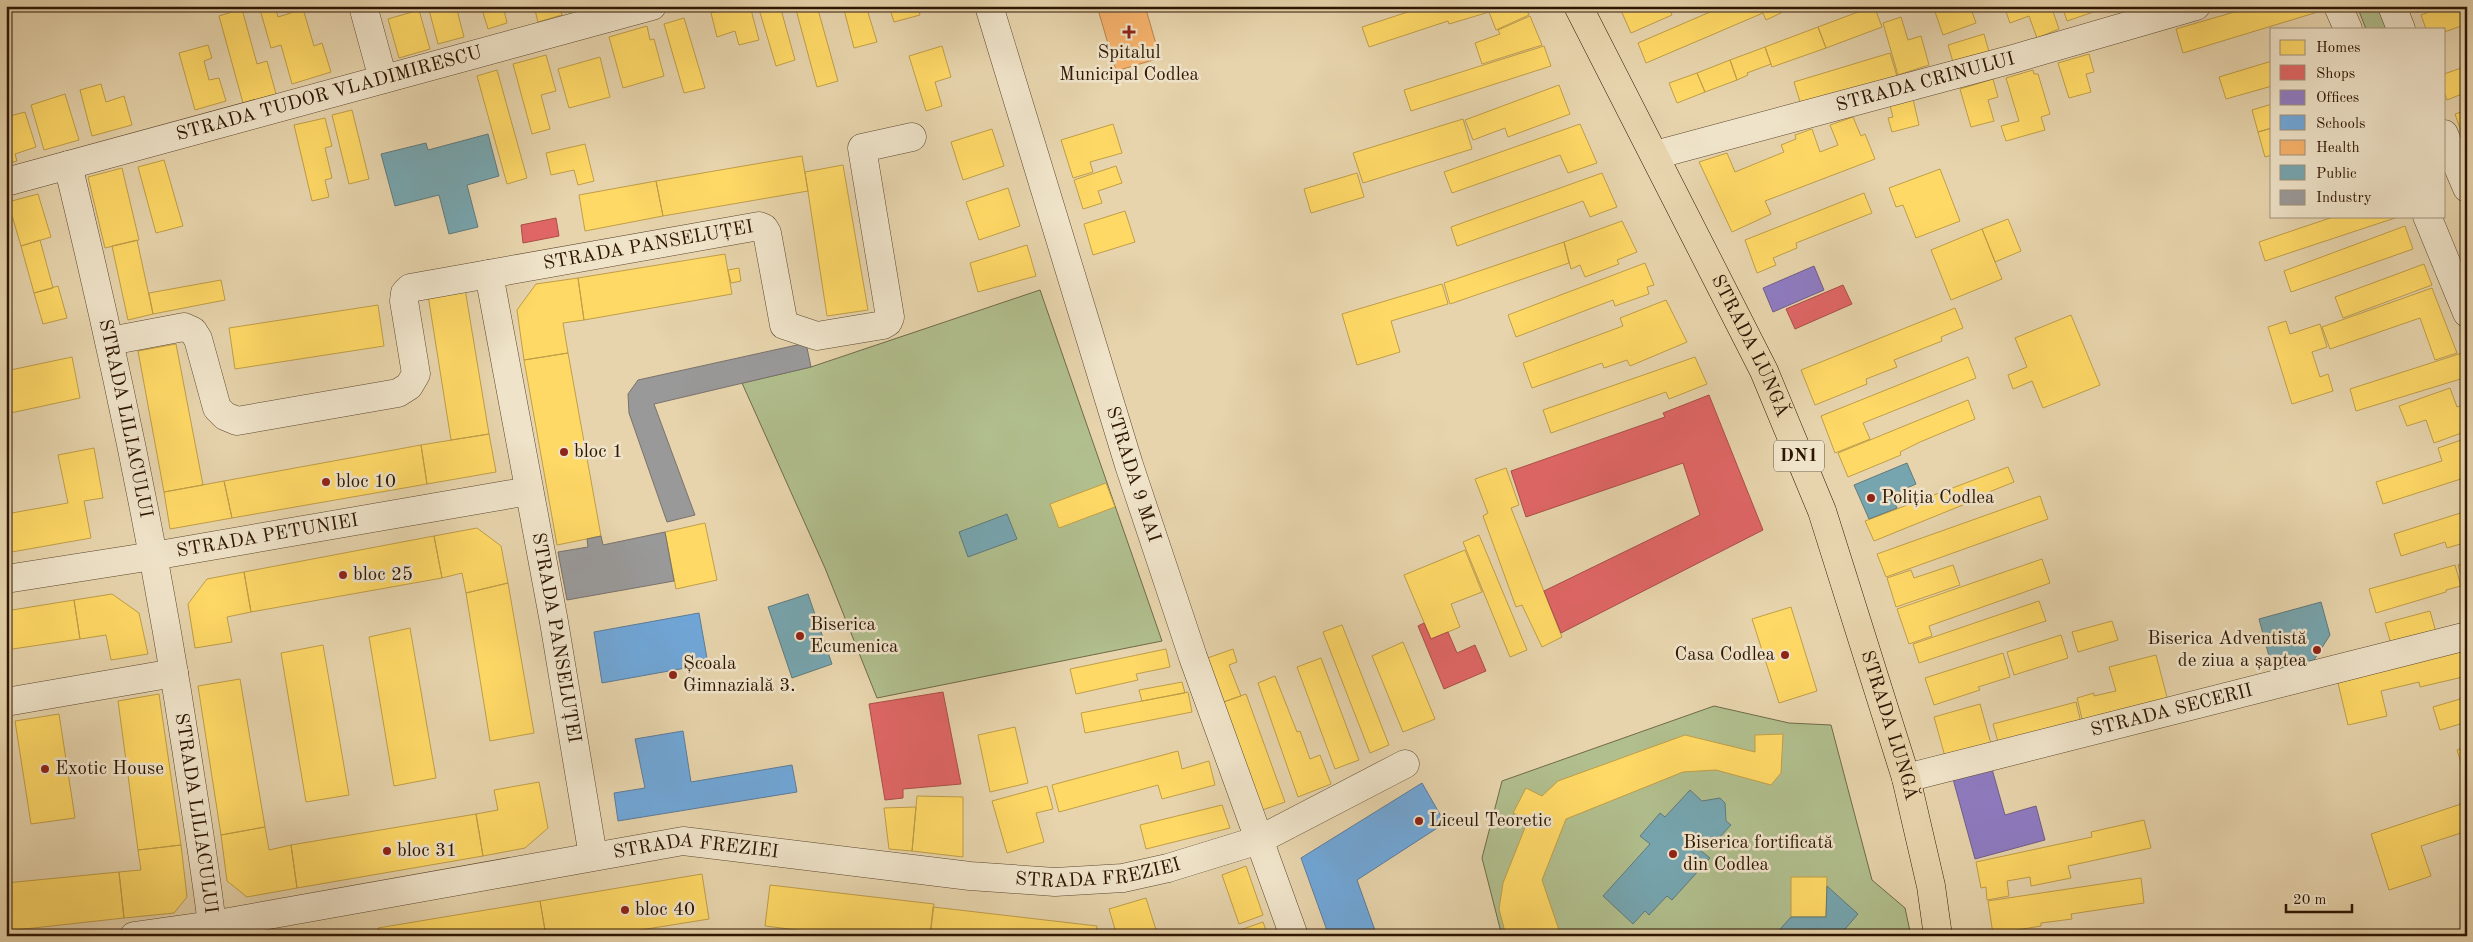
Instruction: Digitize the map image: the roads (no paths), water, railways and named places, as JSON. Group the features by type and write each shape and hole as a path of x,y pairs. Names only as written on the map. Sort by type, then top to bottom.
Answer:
{"highway":[{"name":"STRADA LUNGĂ","path":"1578,6 1764,371 1822,511 1906,778 1931,886 1938,936"}],"street":[{"path":"363,6 383,79"},
{"name":"STRADA TUDOR VLADIMIRESCU","path":"6,182 652,6"},
{"name":"STRADA 9 MAI","path":"989,6 1070,277 1132,474 1190,648 1294,936"},
{"name":"STRADA CRINULUI","path":"1655,155 2013,60 2196,6"},
{"path":"2338,6 2348,28"},
{"path":"2392,6 2401,28"},
{"name":"STRADA PANSELUȚEI","path":"110,341 184,327 193,331 198,339 217,408 225,416 237,422 398,393 409,386 416,374 404,301 405,293 410,288 758,226 764,228 768,233 784,325 817,336 883,325 888,322 890,317 862,148 912,137"},
{"path":"2446,139 2467,188"},
{"name":"STRADA LILIACULUI","path":"68,165 110,341 154,556 174,673 212,925"},
{"path":"2428,218 2467,313"},
{"name":"STRADA PANSELUȚEI","path":"489,274 577,749 593,856"},
{"name":"STRADA PETUNIEI","path":"6,579 154,556 529,491"},
{"name":"STRADA SECERII","path":"1906,778 2467,636"},
{"path":"6,702 174,673"},
{"name":"STRADA FREZIEI","path":"134,936 212,925 593,856 691,841 970,876 1055,882 1123,878 1168,868 1259,840 1405,764"}],"place":[{"name":"Spitalul Municipal Codlea","path":"1129,32"},
{"name":"bloc 1","path":"564,452"},
{"name":"bloc 10","path":"326,482"},
{"name":"Poliția Codlea","path":"1871,498"},
{"name":"bloc 25","path":"343,575"},
{"name":"Biserica Ecumenica","path":"800,636"},
{"name":"Biserica Adventistă de ziua a șaptea","path":"2317,650"},
{"name":"Casa Codlea","path":"1785,655"},
{"name":"Școala Gimnazială 3.","path":"673,675"},
{"name":"Exotic House","path":"45,769"},
{"name":"Liceul Teoretic","path":"1419,821"},
{"name":"bloc 31","path":"387,851"},
{"name":"Biserica fortificată din Codlea","path":"1673,854"},
{"name":"bloc 40","path":"625,910"}]}
